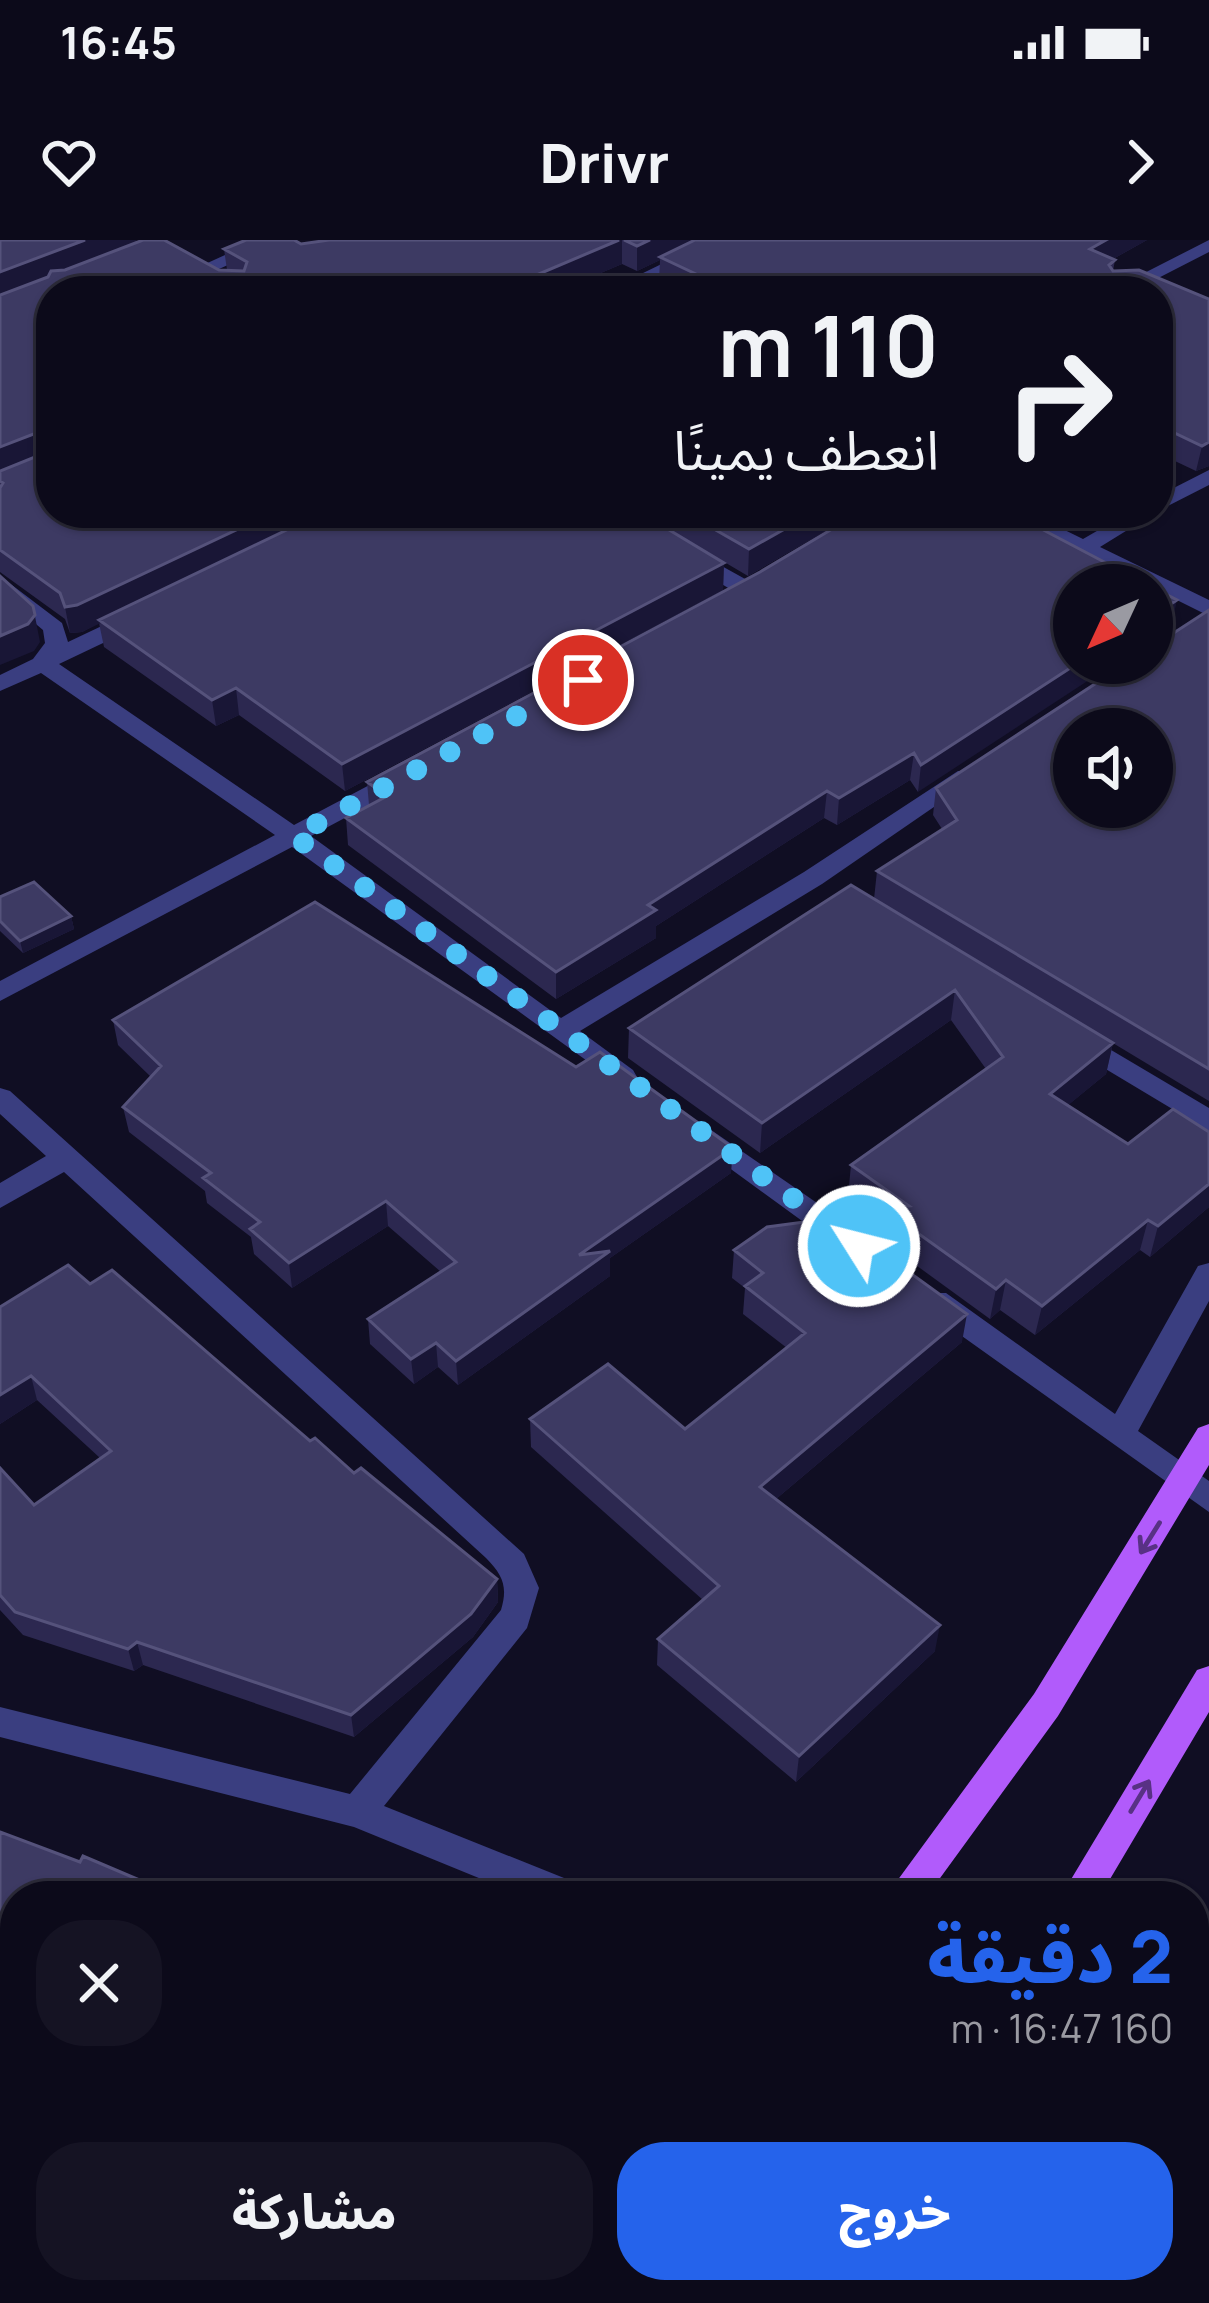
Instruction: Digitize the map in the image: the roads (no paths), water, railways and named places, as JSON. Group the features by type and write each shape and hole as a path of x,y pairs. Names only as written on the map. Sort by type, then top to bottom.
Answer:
{"main road":[{"path":"916,1881 1197,1490 1209,1437"},
{"path":"1089,1881 1209,1681"}],"street":[{"path":"180,259 211,275 274,240"},
{"path":"650,276 726,240"},
{"path":"1149,275 1209,245"},
{"path":"1173,496 1209,476"},
{"path":"1043,528 1203,619"},
{"path":"1082,548 1117,528"},
{"path":"673,546 747,590"},
{"path":"0,583 54,628 57,643 41,663"},
{"path":"0,684 147,613"},
{"path":"41,663 294,836 638,1087"},
{"path":"560,1031 822,883 986,764"},
{"path":"4,984 418,769"},
{"path":"1057,1027 1209,1121"},
{"path":"0,1098 498,1548 523,1580 523,1600 514,1618 357,1812"},
{"path":"676,1115 869,1253"},
{"path":"0,1197 63,1159"},
{"path":"1120,1434 1209,1274"},
{"path":"908,1281 1197,1490"},
{"path":"0,1722 357,1812 529,1881"}]}
